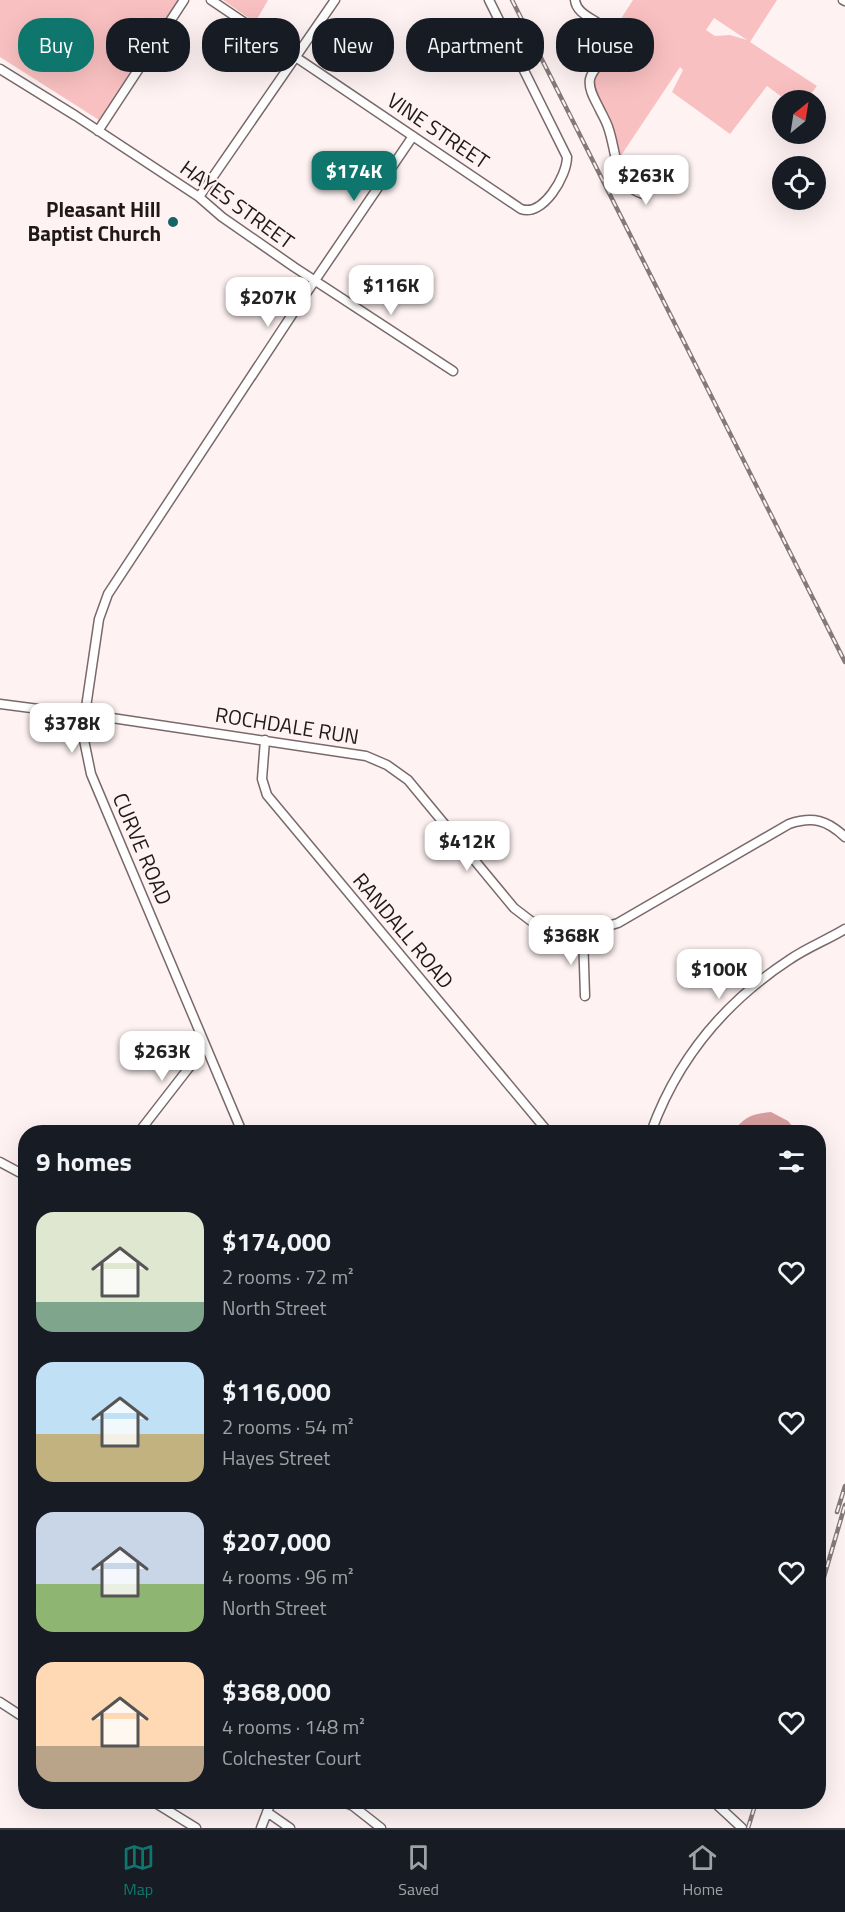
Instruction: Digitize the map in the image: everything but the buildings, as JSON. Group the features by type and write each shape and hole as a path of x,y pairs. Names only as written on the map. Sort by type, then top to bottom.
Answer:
{"street":[{"path":"99,131 184,0"},
{"name":"VINE STREET","path":"211,0 237,18"},
{"path":"300,48 334,0"},
{"name":"VINE STREET","path":"300,61 521,209 531,210 543,205 553,191 563,176 567,157 489,0"},
{"path":"575,0 578,9 608,31 611,38 612,44 595,68 590,80 592,93 608,128 617,163"},
{"name":"HAYES STREET","path":"0,69 199,197 222,217 315,281 453,371"},
{"path":"199,197 284,72"},
{"name":"CURVE ROAD","path":"239,1125 91,774 84,740 94,640 99,619 114,582 413,136"},
{"name":"ROCHDALE RUN","path":"0,704 366,756 387,765 408,780 514,908 531,921 550,930 583,934 618,923 789,824 802,819 818,820 835,828 845,837"},
{"name":"RANDALL ROAD","path":"265,740 262,779 267,795 542,1125"},
{"path":"654,1125 675,1078 711,1026 745,992 790,959 845,929"},
{"path":"583,934 585,996"},
{"path":"144,1125 205,1047"},
{"path":"0,1162 18,1172"},
{"path":"0,1702 18,1714"},
{"path":"165,1809 196,1828"},
{"path":"261,1828 268,1809"},
{"path":"357,1809 381,1828"},
{"path":"722,1809 742,1828"},
{"path":"267,1812 290,1828"}],"shaded area":[{"path":"0,0 179,0 167,18 106,18 106,72 131,72 99,120 24,72 94,72 94,18 18,18 18,68 0,57"},
{"path":"223,0 268,0 258,18 249,18"},
{"path":"633,0 777,0 750,42 817,86 814,90 772,90 767,86 730,134 672,92 683,70 680,67 618,160 593,87 596,72 654,72 654,18 622,18","holes":["714,18 747,40 730,35 715,36 706,30"]},
{"path":"771,1112 791,1125 739,1125 749,1117"}],"railway":[{"path":"512,0 845,662"},
{"path":"837,1512 845,1486"},
{"path":"826,1570 845,1505"},
{"path":"748,1828 754,1809"}],"place":[{"name":"Pleasant Hill Baptist Church","path":"173,222"}]}
